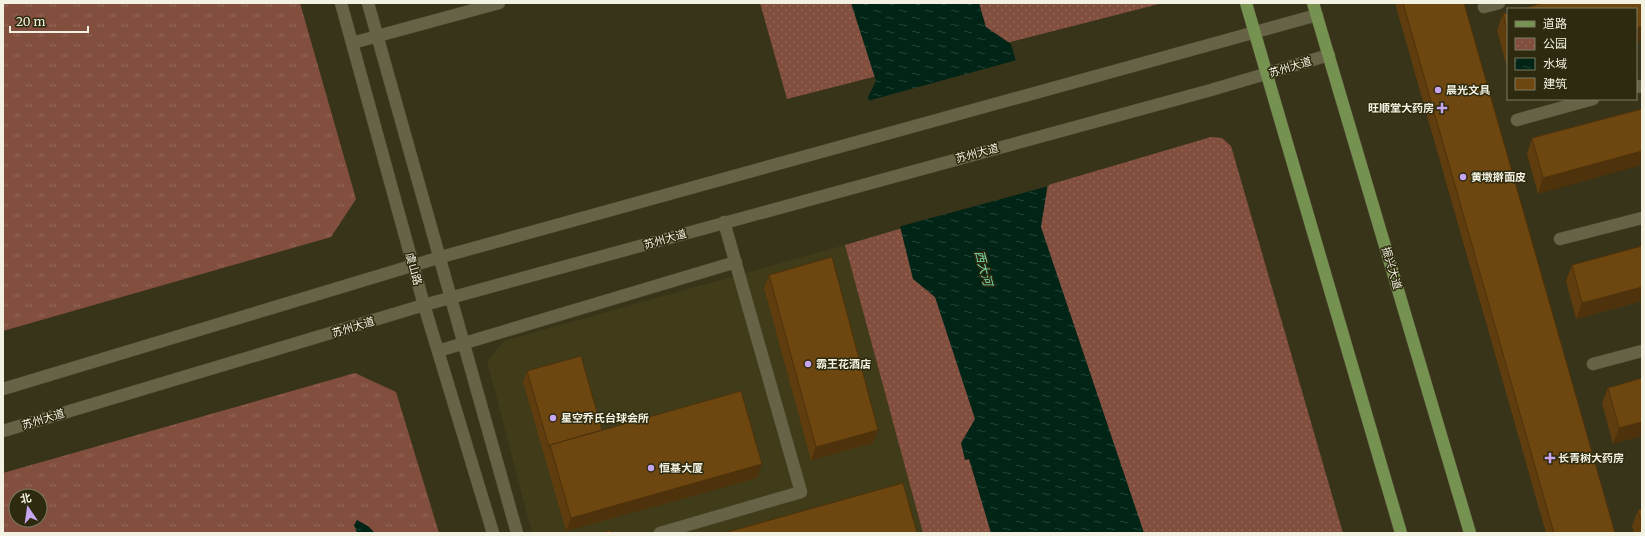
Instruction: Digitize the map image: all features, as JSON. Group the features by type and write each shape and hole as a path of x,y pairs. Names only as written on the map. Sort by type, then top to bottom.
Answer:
{"main road":[{"path":"1246,3 1401,533"},
{"name":"振兴大道","path":"1313,3 1470,533"}],"street":[{"name":"虞山路","path":"341,3 424,305 493,533"},
{"path":"368,3 517,533"},
{"path":"352,44 499,3"},
{"path":"1484,7 1499,3"},
{"path":"3,388 440,257 1057,88 1317,15"},
{"name":"苏州大道","path":"3,431 424,305 1267,74 1329,55"},
{"path":"1517,120 1589,100"},
{"path":"1560,239 1642,218"},
{"path":"660,533 801,492 724,222"},
{"path":"438,350 736,262"},
{"path":"1593,364 1642,351"}],"shaded area":[{"path":"845,245 923,533 532,533 487,361 504,341"}],"green space":[{"path":"3,3 300,3 356,199 331,237 3,331"},
{"path":"760,3 1163,3 787,99"},
{"path":"1211,137 1222,138 1231,146 1343,533 923,533 845,245"},
{"path":"355,373 396,392 439,533 3,533 3,473"}],"water":[{"name":"西大河","path":"851,3 979,3 986,27 1011,44 1049,177 1041,227 1144,533 991,533 969,459 965,460 961,443 975,419 935,297 913,279 868,97 876,81"},
{"path":"357,520 368,526 375,533 357,533 354,525"}],"pier":[{"path":"1017,60 1051,177 1049,186 898,227 867,101"}],"building":[{"path":"1403,3 1464,3 1615,533 1554,533"},
{"path":"1543,3 1642,3 1642,26 1637,28 1637,8 1525,8"},
{"path":"1507,13 1507,30 1503,14"},
{"path":"1642,109 1642,151 1543,178 1532,138"},
{"path":"1642,246 1642,287 1582,303 1572,265"},
{"path":"832,257 878,430 816,447 769,275"},
{"path":"581,356 602,430 550,445 549,447 527,371"},
{"path":"1642,378 1642,422 1619,428 1608,388"},
{"name":"恒基大厦","path":"741,391 762,464 571,518 550,445"},
{"path":"903,483 917,533 724,533"},
{"path":"1642,509 1642,524 1638,510"},
{"path":"610,530 611,533 601,533"}],"place":[{"name":"晨光文具","path":"1438,90"},
{"name":"旺顺堂大药房","path":"1442,108"},
{"name":"黄墩擀面皮","path":"1463,177"},
{"name":"霸王花酒店","path":"808,364"},
{"name":"星空乔氏台球会所","path":"553,418"},
{"name":"长青树大药房","path":"1550,458"},
{"name":"恒基大厦","path":"651,468"}]}
